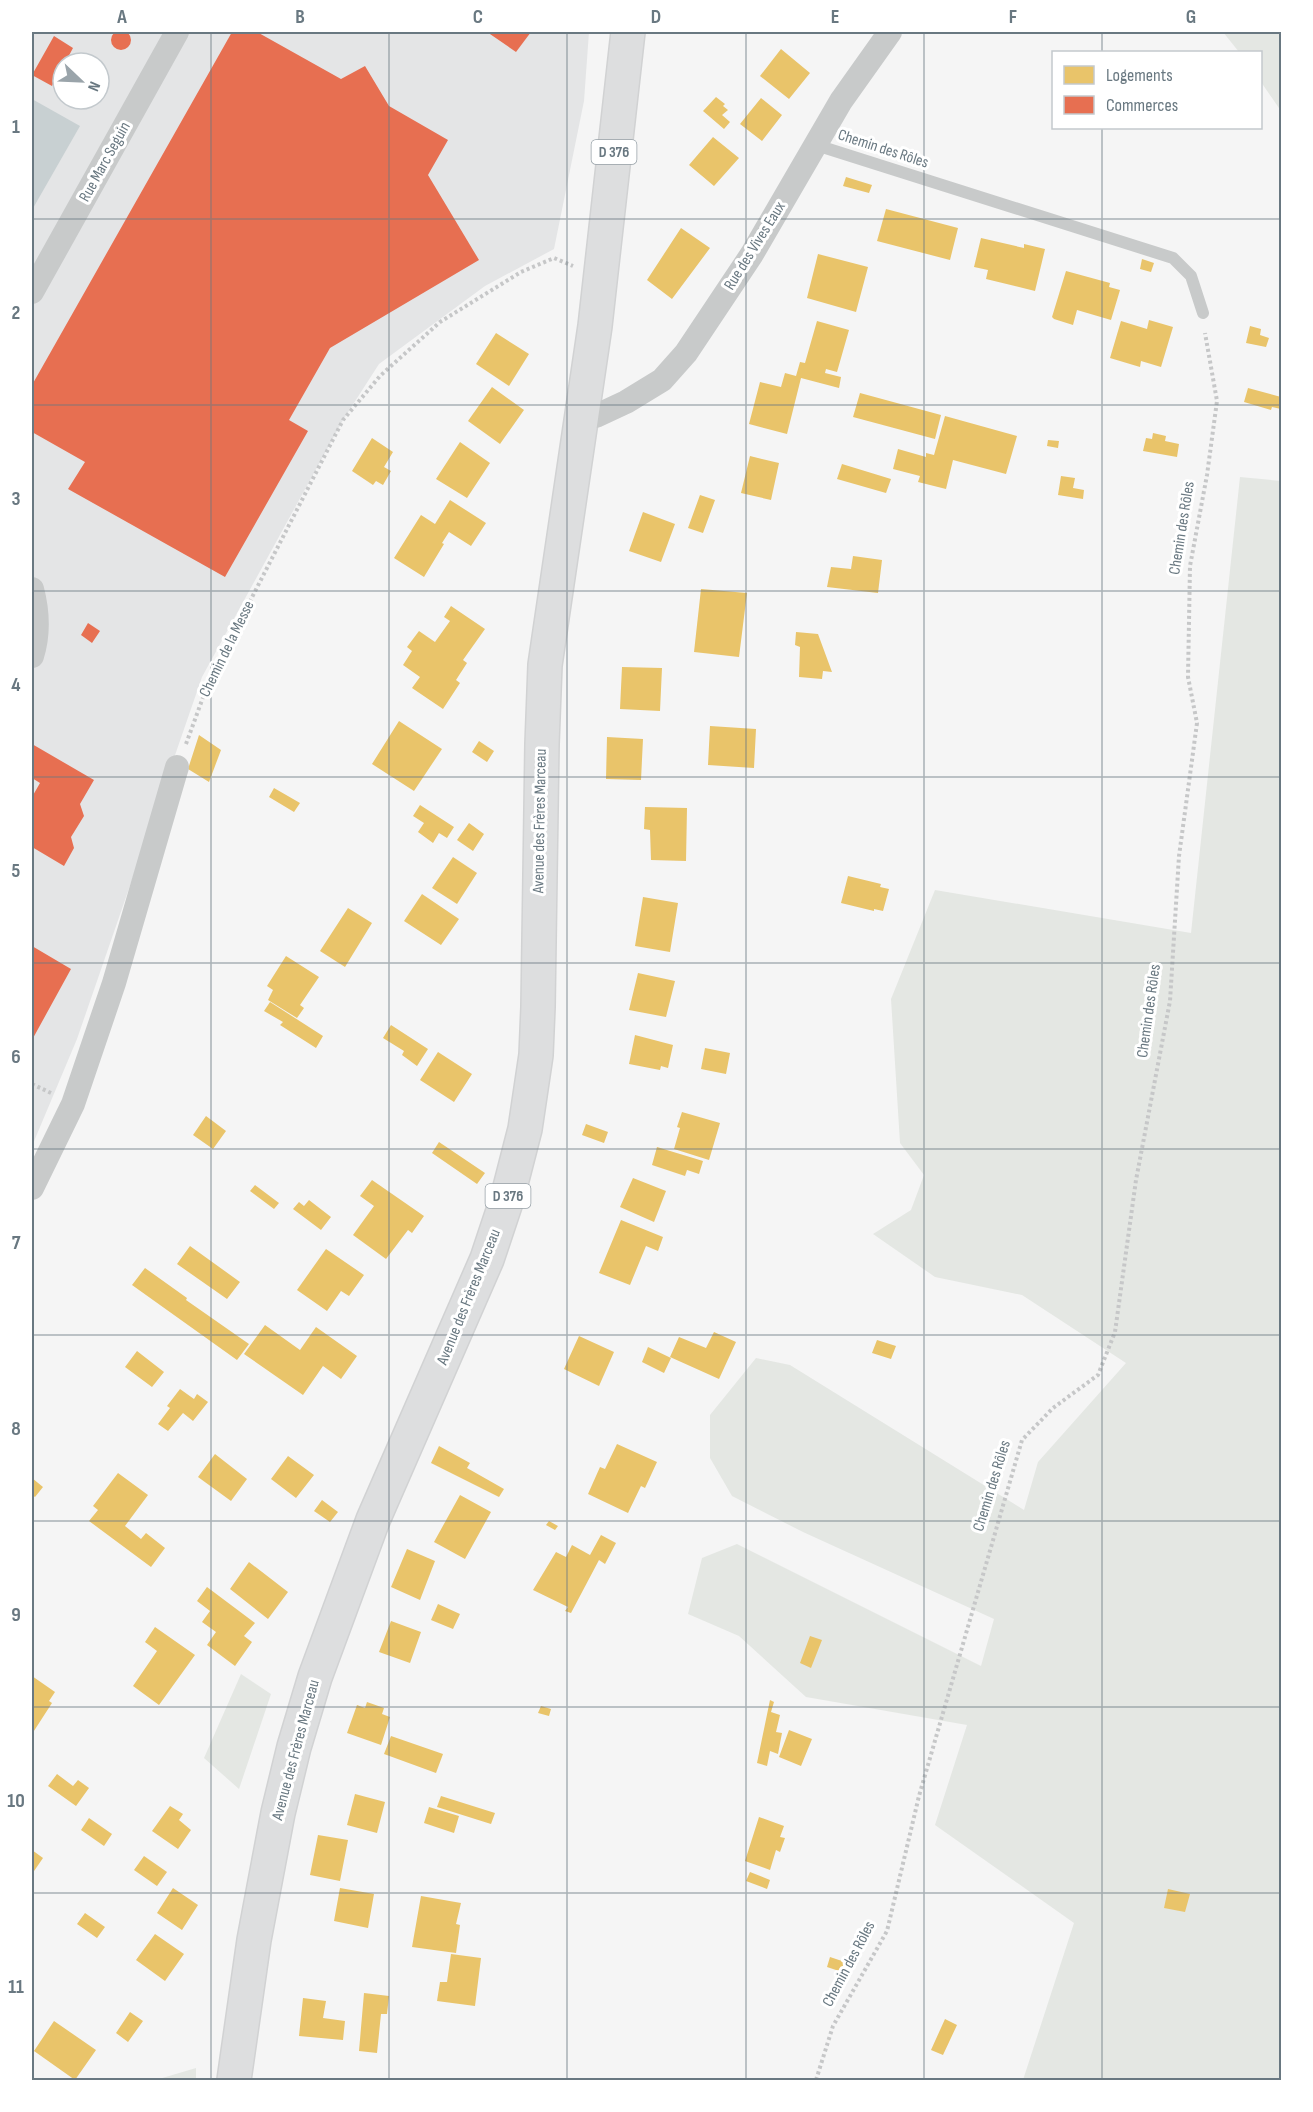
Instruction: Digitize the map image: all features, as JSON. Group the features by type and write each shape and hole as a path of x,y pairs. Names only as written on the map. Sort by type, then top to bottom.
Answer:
{"main road":[{"name":"D 376","path":"601,272 628,32"},
{"name":"Avenue des Frères Marceau","path":"234,2080 254,1940 278,1813 294,1747 315,1677 373,1520 487,1259 507,1199 525,1129 536,1055 545,664 601,272"}],"street":[{"name":"Rue Marc Seguin","path":"32,292 177,32"},
{"name":"Rue des Vives Eaux","path":"581,415 596,416 627,402 662,380 686,353 752,254 841,101 890,32"},
{"path":"32,589 38,621 32,656"},
{"path":"32,1188 73,1104 114,984 177,767"}],"lane":[{"name":"Chemin des Rôles","path":"816,145 1173,258 1191,276 1203,313"}],"path":[{"name":"Chemin de la Messe","path":"177,767 209,681 343,420 373,385 440,322 521,272 554,258 576,268 601,272"},
{"name":"Chemin des Rôles","path":"816,2080 833,2026 871,1963 887,1931 919,1796 1022,1440 1053,1408 1098,1375 1115,1332 1136,1180 1170,1001 1179,856 1197,723 1188,677 1190,566 1207,475 1217,401 1203,313"}],"shaded area":[{"path":"32,32 589,32 584,101 554,249 485,286 379,364 343,420 202,677 77,1039 32,1146"},
{"path":"1223,32 1281,32 1281,111 1262,83 1262,51 1238,51"},
{"path":"32,99 80,126 32,210"},
{"path":"1240,477 1281,481 1281,2080 1023,2080 1074,1923 935,1825 967,1725 806,1697 739,1636 688,1614 702,1558 737,1544 981,1666 994,1619 803,1532 732,1496 710,1458 710,1415 756,1358 790,1365 1024,1510 1038,1462 1126,1363 1022,1295 935,1277 873,1234 911,1210 924,1175 900,1143 891,999 935,890 1191,933"},
{"path":"241,1674 271,1694 239,1789 204,1758"},
{"path":"196,2068 196,2080 159,2080 159,2079"}],"building: Logements":[{"path":"781,49 810,73 789,99 760,76"},
{"path":"716,97 725,104 723,106 728,110 722,115 730,122 724,129 703,111"},
{"path":"761,98 782,115 762,141 740,124"},
{"path":"713,137 739,158 714,186 689,165"},
{"path":"846,177 872,185 869,193 843,186"},
{"path":"886,209 958,228 950,260 877,241"},
{"path":"681,228 710,248 672,299 647,280"},
{"path":"981,238 1024,248 1024,244 1045,249 1035,291 986,279 988,270 974,267"},
{"path":"818,254 868,267 856,312 807,298"},
{"path":"1142,259 1154,263 1151,272 1140,269"},
{"path":"1066,271 1110,283 1109,287 1120,290 1111,320 1077,310 1073,325 1052,317"},
{"path":"1149,320 1173,327 1161,367 1141,361 1140,367 1110,358 1121,321 1147,329"},
{"path":"817,321 849,330 837,372 826,369 825,373 841,377 839,388 801,378 787,434 749,424 760,382 781,387 785,373 796,376 800,362 805,363"},
{"path":"1250,326 1261,329 1260,335 1269,338 1266,347 1246,343"},
{"path":"496,333 529,354 509,386 476,364"},
{"path":"492,387 524,410 500,444 468,421"},
{"path":"1248,388 1281,397 1281,409 1272,407 1271,410 1244,402"},
{"path":"860,393 941,415 935,439 853,417"},
{"path":"945,416 1017,436 1006,474 953,460 946,489 918,482 920,476 893,469 898,449 926,457 926,453 934,455"},
{"path":"1153,433 1166,436 1165,441 1179,444 1177,457 1143,451 1146,438 1152,439"},
{"path":"372,438 393,452 384,467 391,471 383,485 376,481 373,485 352,471"},
{"path":"1048,440 1059,441 1058,448 1047,446"},
{"path":"460,442 490,463 467,498 436,479"},
{"path":"750,456 779,463 771,500 741,493"},
{"path":"842,464 891,479 886,493 837,479"},
{"path":"1061,476 1075,478 1073,488 1084,490 1083,499 1058,495"},
{"path":"700,495 715,500 703,533 688,528"},
{"path":"450,500 486,523 471,546 449,532 424,577 394,558 421,515 435,524"},
{"path":"643,512 675,524 661,562 629,551"},
{"path":"853,556 882,560 878,593 827,587 831,567 851,569"},
{"path":"701,589 747,593 739,657 694,652"},
{"path":"451,606 485,629 463,660 467,663 456,680 460,683 443,709 412,688 420,677 403,665 412,651 407,647 419,631 435,642 450,621 444,617"},
{"path":"796,632 818,634 832,672 823,671 822,679 799,677 800,647 795,645"},
{"path":"622,667 662,668 660,711 620,709"},
{"path":"399,721 442,749 414,791 372,764"},
{"path":"710,726 756,729 754,768 708,765"},
{"path":"199,735 221,750 209,782 188,769"},
{"path":"607,737 643,739 641,780 606,779"},
{"path":"479,741 494,751 487,762 472,752"},
{"path":"274,788 300,803 294,812 269,797"},
{"path":"420,805 454,827 447,838 439,833 433,843 418,832 424,823 413,816"},
{"path":"645,807 687,808 686,861 651,860 650,830 644,829"},
{"path":"469,823 484,834 473,851 457,840"},
{"path":"453,857 477,873 457,904 432,888"},
{"path":"848,876 881,884 880,887 889,889 883,911 841,903"},
{"path":"422,894 459,919 441,945 404,921"},
{"path":"643,897 678,903 670,952 635,946"},
{"path":"348,908 372,923 345,967 320,951"},
{"path":"286,956 319,977 300,1005 304,1008 297,1018 268,1000 273,990 267,986"},
{"path":"638,973 675,981 666,1017 629,1010"},
{"path":"270,1002 323,1036 316,1048 280,1025 283,1022 264,1011"},
{"path":"391,1025 428,1049 417,1066 402,1055 404,1051 383,1038"},
{"path":"635,1035 673,1045 668,1068 661,1066 660,1070 629,1064"},
{"path":"705,1048 730,1053 726,1074 701,1069"},
{"path":"438,1052 472,1074 454,1102 420,1080"},
{"path":"682,1112 720,1123 709,1160 674,1149"},
{"path":"206,1116 226,1131 213,1149 193,1135"},
{"path":"586,1124 608,1132 604,1143 582,1135"},
{"path":"439,1142 485,1173 477,1184 432,1153"},
{"path":"657,1147 703,1161 699,1174 687,1170 685,1176 652,1165"},
{"path":"633,1178 666,1191 654,1222 620,1207"},
{"path":"372,1180 424,1216 412,1233 408,1230 386,1259 353,1235 374,1206 360,1196"},
{"path":"255,1185 279,1203 274,1209 250,1191"},
{"path":"309,1200 331,1217 321,1230 293,1209 299,1202 304,1206"},
{"path":"621,1220 663,1237 658,1251 646,1246 630,1285 599,1273"},
{"path":"190,1246 240,1282 227,1299 177,1264"},
{"path":"326,1249 364,1275 349,1296 341,1291 327,1311 297,1290"},
{"path":"145,1268 249,1344 237,1360 132,1285"},
{"path":"265,1325 300,1350 316,1327 357,1356 341,1379 323,1366 303,1395 244,1354"},
{"path":"714,1332 736,1342 719,1379 670,1357 679,1337 706,1348"},
{"path":"579,1336 614,1352 599,1386 564,1369"},
{"path":"877,1340 896,1346 891,1359 872,1353"},
{"path":"648,1347 671,1358 664,1373 642,1362"},
{"path":"137,1351 164,1372 152,1387 125,1367"},
{"path":"180,1389 194,1399 197,1394 208,1402 193,1421 183,1413 168,1431 158,1424 170,1408 167,1406"},
{"path":"617,1444 657,1462 645,1488 641,1486 628,1513 588,1494 600,1467 605,1469"},
{"path":"439,1446 470,1463 467,1468 504,1489 499,1497 431,1463"},
{"path":"215,1454 247,1479 231,1501 198,1477"},
{"path":"288,1456 314,1475 296,1498 271,1479"},
{"path":"118,1473 148,1495 125,1526 141,1539 146,1533 165,1548 151,1567 89,1521 98,1510 93,1506"},
{"path":"32,1478 43,1487 35,1497 32,1495"},
{"path":"460,1495 491,1512 465,1559 434,1542"},
{"path":"322,1500 338,1512 330,1522 314,1511"},
{"path":"549,1521 558,1526 555,1530 546,1525"},
{"path":"601,1535 616,1543 605,1564 599,1560 571,1613 565,1611 568,1607 533,1590 556,1552 566,1557 572,1545 590,1555"},
{"path":"407,1549 435,1561 420,1600 391,1587"},
{"path":"249,1562 288,1592 268,1619 230,1589"},
{"path":"207,1587 255,1623 244,1636 252,1642 235,1666 207,1645 216,1632 202,1622 210,1611 197,1601"},
{"path":"438,1604 460,1614 453,1629 431,1620"},
{"path":"391,1621 421,1632 410,1663 379,1652"},
{"path":"155,1627 195,1655 159,1705 133,1686 157,1651 145,1642"},
{"path":"810,1636 822,1640 811,1668 800,1663"},
{"path":"32,1676 55,1692 49,1701 52,1703 32,1734"},
{"path":"770,1700 774,1702 771,1712 780,1715 776,1732 782,1733 778,1754 770,1751 767,1766 757,1763"},
{"path":"367,1702 384,1708 382,1714 390,1717 381,1745 347,1733 357,1705 365,1708"},
{"path":"541,1706 551,1709 549,1716 538,1713"},
{"path":"789,1730 812,1739 801,1766 779,1757"},
{"path":"391,1736 443,1754 436,1773 384,1754"},
{"path":"57,1774 73,1786 78,1780 89,1788 76,1806 48,1786"},
{"path":"355,1794 385,1802 377,1833 347,1825"},
{"path":"441,1796 495,1813 491,1824 437,1807"},
{"path":"170,1806 183,1814 179,1820 191,1830 178,1849 152,1831"},
{"path":"429,1807 459,1816 454,1833 424,1823"},
{"path":"759,1817 784,1826 780,1837 785,1838 780,1852 776,1850 770,1870 745,1861"},
{"path":"89,1818 112,1834 104,1846 81,1830"},
{"path":"318,1835 348,1840 340,1881 310,1875"},
{"path":"32,1850 43,1858 32,1874"},
{"path":"144,1856 167,1872 157,1886 134,1870"},
{"path":"750,1872 770,1880 767,1889 746,1881"},
{"path":"173,1888 198,1905 182,1930 157,1913"},
{"path":"340,1888 374,1894 368,1928 334,1921"},
{"path":"1168,1889 1190,1894 1185,1912 1164,1908"},
{"path":"421,1896 461,1903 456,1924 460,1925 456,1953 412,1947"},
{"path":"85,1913 105,1927 97,1938 77,1924"},
{"path":"155,1934 184,1954 165,1981 136,1960"},
{"path":"451,1954 481,1958 475,2006 437,2001 440,1982 447,1982"},
{"path":"830,1957 845,1962 842,1972 827,1967"},
{"path":"364,1993 389,1996 387,2014 381,2014 377,2053 359,2051"},
{"path":"303,1998 326,2001 323,2018 345,2021 343,2040 299,2036"},
{"path":"130,2012 143,2021 128,2042 116,2033"},
{"path":"945,2019 957,2025 943,2055 931,2050"},
{"path":"54,2021 96,2050 75,2080 34,2051"}],"building: Commerces":[{"path":"121,30 128,33 131,40 128,47 121,50 114,47 111,40 114,33"},
{"path":"232,32 257,32 341,79 365,66 389,106 448,140 428,175 479,260 330,348 289,420 308,431 225,577 68,489 85,462 32,432 32,385"},
{"path":"487,32 531,32 516,52"},
{"path":"54,36 73,48 71,51 51,51 51,85 32,75"},
{"path":"88,623 100,631 92,643 81,635"},
{"path":"32,744 94,780 80,804 84,816 71,837 74,848 64,866 32,847 32,797 40,783 32,778"},
{"path":"32,946 71,969 32,1040"}]}
